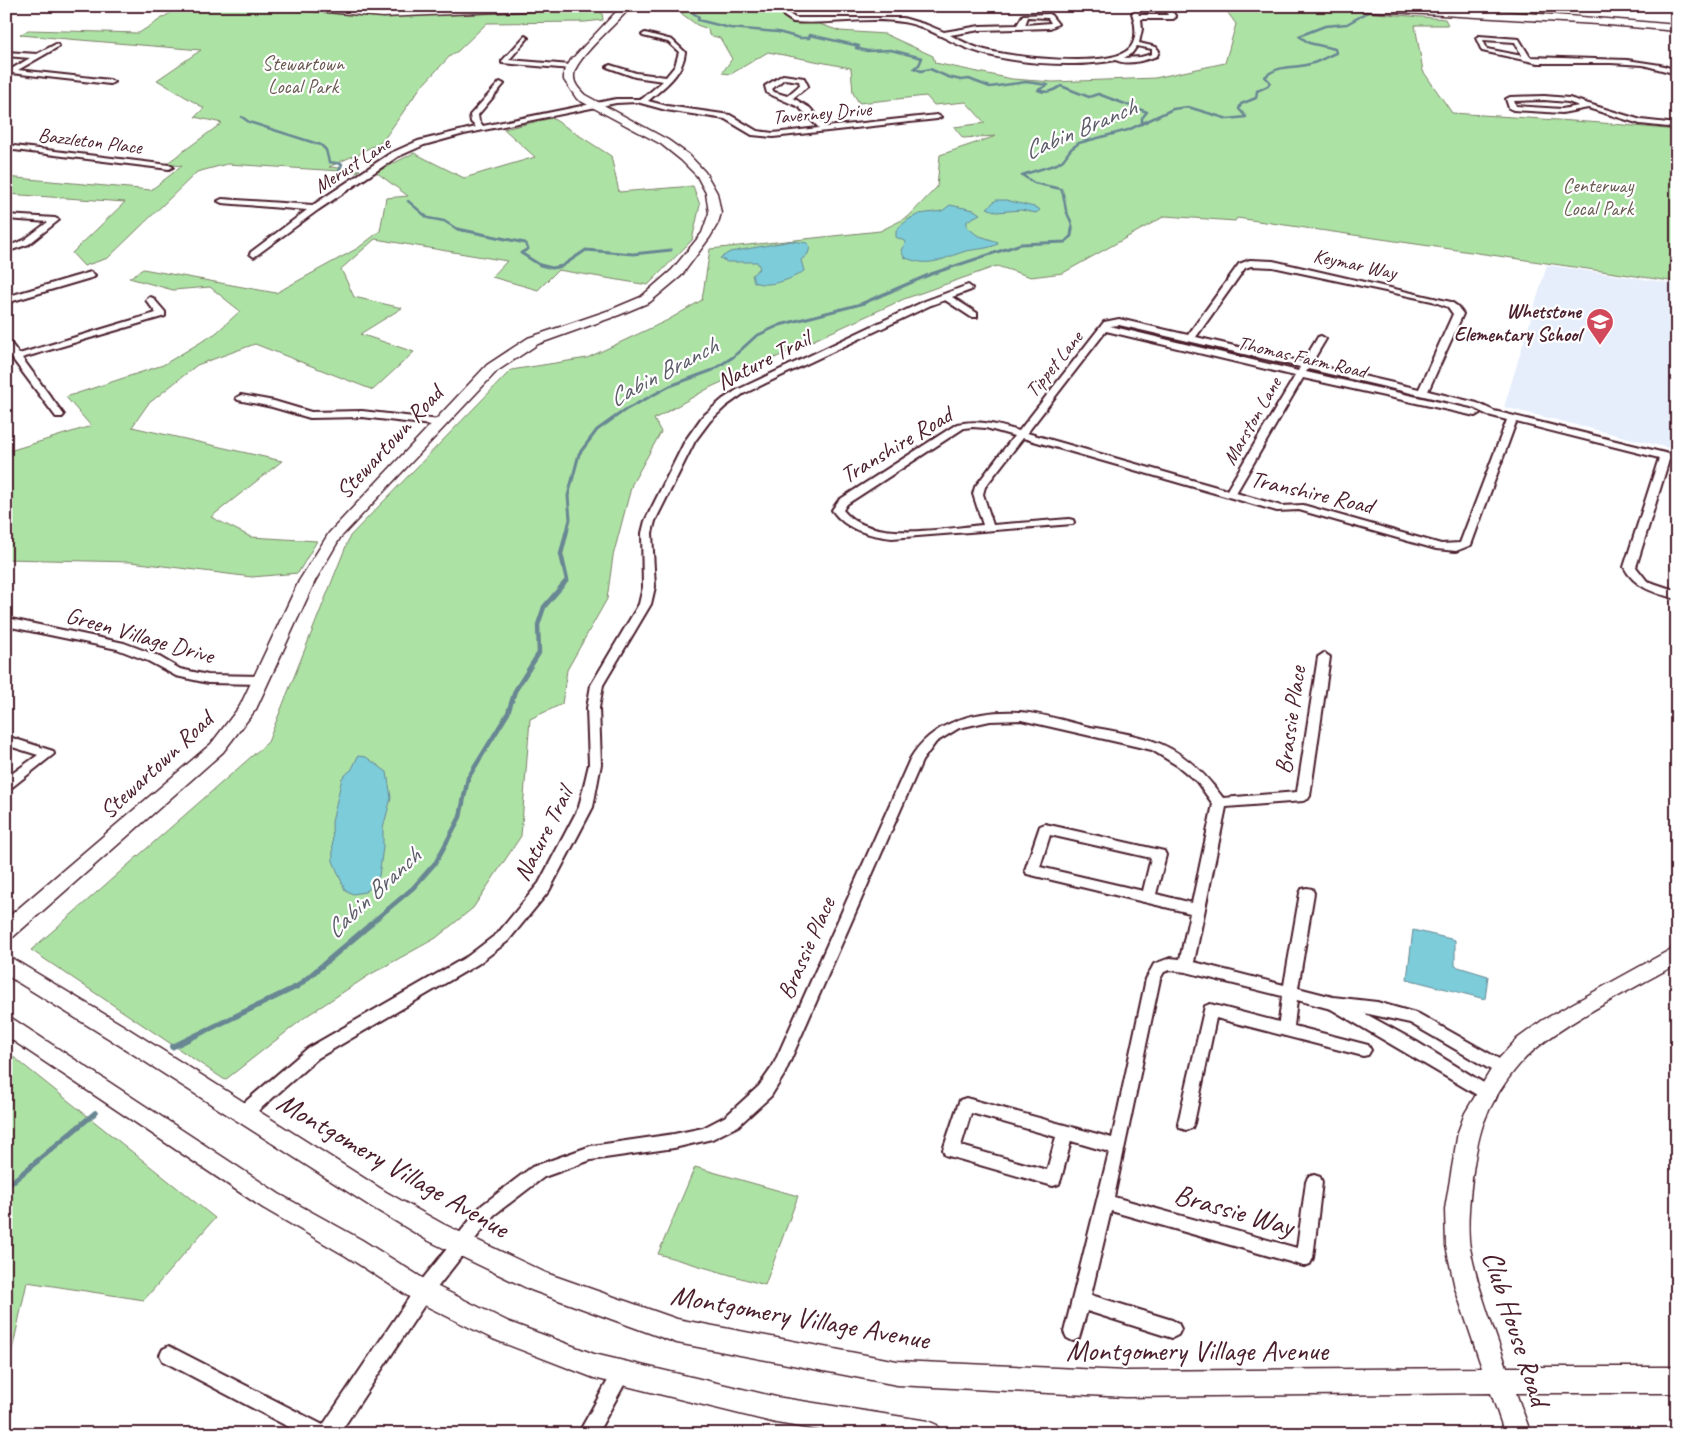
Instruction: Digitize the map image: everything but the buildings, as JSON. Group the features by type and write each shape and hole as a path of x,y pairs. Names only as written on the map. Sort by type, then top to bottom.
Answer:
{"street":[{"path":"293,6 382,14 569,6"},
{"path":"525,38 504,62 571,67 621,12 623,6"},
{"path":"785,6 786,15 793,20 890,18 920,23 946,34 969,48 1000,56 1045,60 1140,60 1155,55 1156,51 1154,48 1136,44"},
{"path":"1339,6 1597,21 1677,28"},
{"path":"1674,6 1677,13"},
{"path":"1109,60 1129,53 1136,44 1139,31 1135,13 1137,11 1167,8 1173,17 1137,17"},
{"path":"946,34 980,28 1018,27 1050,26 1055,24 1050,16 1025,16 1023,23 1018,27"},
{"path":"644,35 670,41 682,52 681,62 668,79 644,101"},
{"path":"1527,59 1517,40 1479,38 1484,50 1527,59 1546,61 1619,60 1652,65 1677,72"},
{"path":"9,72 56,46"},
{"path":"6,54 37,56"},
{"path":"610,66 635,75 668,79"},
{"name":"Stewartown Road","path":"6,931 217,748 247,709 306,582 334,536 492,368 516,350 547,335 597,320 639,303 655,293 685,263 709,230 715,214 713,193 694,166 648,132 581,97 568,80 571,67"},
{"path":"9,72 110,82"},
{"path":"481,128 475,122 474,115 500,84"},
{"path":"789,98 803,104 824,130"},
{"path":"1589,106 1562,112 1513,108 1510,99 1558,98 1570,100 1640,122 1677,126"},
{"name":"Taverney Drive","path":"597,105 616,101 644,101 666,108 727,117 737,121 750,131 761,134 785,135 937,117"},
{"name":"Merust Lane","path":"254,254 315,208 394,155 442,137 597,105"},
{"name":"Bazzleton Place","path":"6,147 169,168"},
{"path":"222,201 315,208"},
{"path":"6,217 55,220 34,239 23,245 6,250"},
{"name":"Keymar Way","path":"1191,338 1242,266 1250,263 1273,264 1446,302 1455,308 1458,314 1422,392"},
{"path":"6,300 91,275"},
{"name":"Nature Trail","path":"244,1113 295,1066 313,1053 473,960 503,937 544,887 586,807 595,764 593,708 597,685 645,604 649,586 647,533 650,521 693,436 706,419 720,405 740,392 928,302 968,288"},
{"path":"945,296 974,315"},
{"path":"17,356 162,314 150,300"},
{"name":"Tippet Lane","path":"1020,434 1107,324 1119,322"},
{"name":"Thomas Farm Road","path":"1119,322 1422,392 1474,405 1513,418 1677,459"},
{"name":"Thomas Farm Road","path":"1105,328 1469,413 1491,412"},
{"name":"Marston Lane","path":"1230,494 1321,339"},
{"path":"6,344 17,356 58,415"},
{"path":"241,398 274,404 310,416 362,414 440,423"},
{"name":"Transhire Road","path":"1069,522 900,536 878,534 842,518 838,510 843,502 961,426 972,424 1020,434 1282,509 1299,507 1440,547 1456,548 1465,545 1513,418"},
{"path":"989,528 978,494 980,487 1020,434"},
{"path":"1665,456 1630,567 1634,578 1647,586 1677,595"},
{"name":"Green Village Drive","path":"6,622 120,646 152,658 176,672 208,679 262,680"},
{"name":"Brassie Place","path":"328,1434 423,1292 488,1210 538,1172 591,1153 674,1141 706,1134 732,1121 765,1091 779,1070 916,759 932,740 955,725 990,718 1021,716 1156,747 1183,763 1202,778 1220,803 1303,796 1324,657"},
{"path":"6,740 48,754 6,785"},
{"path":"1186,966 1220,803"},
{"path":"1148,898 1159,855 1045,829 1032,870 1148,898 1198,910"},
{"path":"1286,1030 1290,992 1307,893"},
{"name":"Club House Road","path":"1518,1434 1467,1288 1458,1237 1457,1209 1469,1132 1476,1113 1503,1069 1525,1046 1550,1026 1677,954"},
{"path":"1073,1332 1118,1147 1154,980 1159,968 1170,964 1186,966 1333,1003 1377,1008 1414,1018 1503,1069"},
{"name":"Montgomery Village Avenue","path":"6,965 116,1032 378,1199 460,1245 540,1282 677,1331 897,1373 1126,1384 1677,1380"},
{"path":"1333,1003 1412,1047 1488,1094"},
{"path":"1186,1123 1210,1010 1363,1050"},
{"path":"6,1025 263,1195 354,1248 423,1292 502,1331 594,1366 776,1410 928,1434"},
{"path":"1065,1133 1053,1179 951,1150 966,1105 1118,1147"},
{"name":"Brassie Way","path":"1104,1202 1304,1258 1314,1182"},
{"path":"1082,1301 1172,1329"},
{"path":"169,1354 322,1434"},
{"path":"587,1434 622,1372"}],"shaded area":[{"name":"Whetstone Elementary School","path":"1547,265 1677,284 1677,450 1504,407"}],"green space":[{"name":"Stewartown Local Park","path":"181,6 288,6 352,13 440,15 578,9 602,12 603,20 585,22 487,23 458,51 451,55 420,88 382,142 361,152 358,156 355,155 329,167 360,170 357,172 227,164 197,172 108,258 84,266 72,253 125,202 6,194 6,177 151,190 182,166 166,164 222,123 195,117 204,108 157,80 201,50 20,35 28,30 139,33"},
{"name":"Centerway Local Park","path":"709,6 785,6 788,18 808,20 840,31 885,34 933,56 935,63 1012,79 1053,82 1155,78 1225,63 1236,24 1223,6 1293,6 1445,19 1448,25 1415,25 1423,71 1452,113 1677,130 1677,282 1237,218 1235,221 1165,216 1063,273 1031,277 997,266 904,299 711,387 654,419 661,432 632,484 613,556 607,599 567,670 562,704 530,719 521,836 473,908 436,938 371,974 308,1015 225,1080 31,950 268,742 350,536 511,370 587,358 668,320 702,300 710,249 880,231 908,217 937,187 940,155 996,136 963,138 954,127 985,123 966,102 934,105 926,96 859,103 853,93 851,68 768,52 731,74 722,73 732,59 720,38 709,35 708,29 697,25 682,14 683,9 707,8"},
{"path":"1388,6 1505,6 1571,17 1394,7"},
{"path":"552,118 611,156 619,192 693,186 700,205 692,240 648,285 558,270 538,290 492,277 507,261 375,239 341,269 354,297 402,308 360,334 414,352 373,390 255,344 197,365 148,404 132,427 282,461 211,517 251,537 317,541 298,573 252,577 131,562 6,559 6,452 91,426 66,397 163,365 216,333 240,311 210,287 173,290 129,278 143,269 276,293 358,248 380,231 386,198 408,196 376,172 414,153 464,178 535,157 504,129"},
{"path":"6,1051 215,1218 144,1300 27,1282 6,1378"},
{"path":"695,1167 798,1196 765,1285 658,1254"}],"water":[{"path":"996,200 1006,200 1040,210 1036,213 1021,210 997,212 987,208"},
{"path":"950,205 974,210 980,214 967,221 967,227 977,235 998,242 998,244 929,262 921,262 904,257 901,250 906,242 896,237 896,231 899,227 919,214 942,211"},
{"path":"791,241 808,243 810,247 808,254 801,260 804,271 773,284 754,282 752,275 760,268 757,262 727,262 720,258 730,252"},
{"path":"358,756 366,757 387,772 391,798 383,828 383,847 379,876 374,885 365,892 353,894 345,890 333,861 332,822 342,778 352,769"},
{"path":"1413,930 1455,940 1455,966 1488,976 1485,999 1407,979"}],"waterway":[{"name":"Cabin Branch","path":"1142,123 1173,109 1188,107 1228,119 1246,117 1239,109 1241,104 1256,98 1257,91 1268,86 1270,82 1265,77 1270,73 1281,68 1313,63 1336,53 1335,49 1309,43 1299,36 1325,26 1347,24 1379,6"},
{"path":"693,13 699,17 698,20 730,28 778,32 800,38 809,38 810,35 859,46 856,48 867,51 891,50 922,58 919,65 914,68 921,71 930,69 948,77 961,80 969,79 990,87 1026,82 1048,85 1038,90 1044,92 1053,91 1061,86 1089,97 1098,94 1147,112 1142,118 1142,123"},
{"path":"242,117 249,122 321,145 326,150 329,162 342,164 336,178"},
{"name":"Cabin Branch","path":"1072,229 1061,189 1034,183 1022,175 1057,164 1079,143 1128,130 1142,123"},
{"path":"408,201 428,218 444,221 464,231"},
{"path":"458,229 525,243 528,249 521,253 540,265 552,268 562,266 586,250 633,254 671,250"},
{"name":"Cabin Branch","path":"567,531 570,519 568,496 579,454 597,430 625,410 670,386 713,370 733,357 756,336 780,325 861,304 931,274 1021,244 1065,242 1071,236 1072,229"},
{"name":"Cabin Branch","path":"369,925 413,888 436,862 460,817 468,778 508,713 515,691 539,653 538,625 544,607 567,580 561,554 567,530"},
{"name":"Cabin Branch","path":"172,1047 298,986 371,924"},
{"name":"Cabin Branch","path":"6,1187 95,1113"}],"place":[{"name":"Whetstone Elementary School","path":"1600,346"}]}
